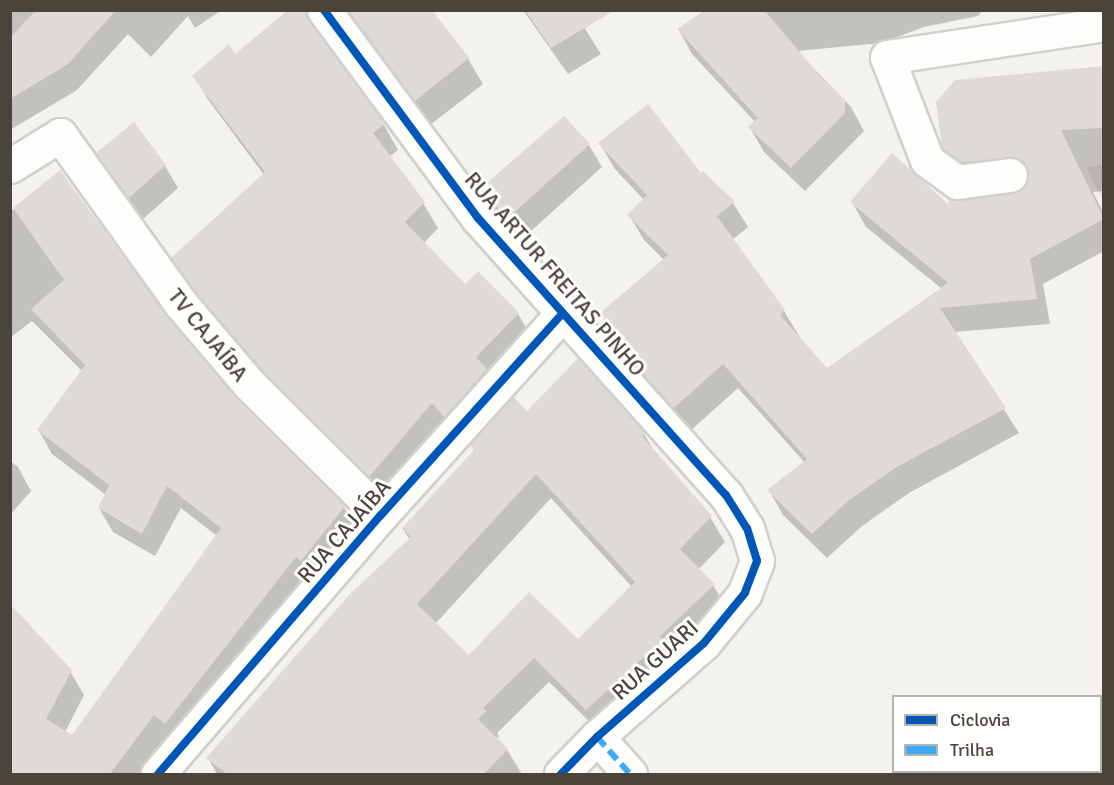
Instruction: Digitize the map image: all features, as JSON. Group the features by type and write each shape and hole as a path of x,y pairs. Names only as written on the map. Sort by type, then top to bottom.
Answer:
{"street":[{"name":"RUA ARTUR FREITAS PINHO","path":"324,10 478,218 726,495 747,528 757,561"},
{"path":"1010,175 957,182 927,160 887,57 1104,24"},
{"name":"TV CAJAÍBA","path":"10,166 60,135 181,304 249,384 381,515"},
{"name":"RUA CAJAÍBA","path":"158,774 381,515 562,314"},
{"name":"RUA GUARI","path":"561,774 597,737 704,643 745,593 757,561"},
{"path":"597,737 630,774"}],"shaded area":[{"path":"1104,165 1103,201 1086,167"}],"building":[{"path":"36,10 116,10 68,64 10,99 10,38"},
{"path":"288,10 306,10 309,21 385,124 373,133 425,202 405,222 465,284 478,271 519,313 476,357 487,369 444,417 432,403 369,477 263,371 196,292 171,258 265,172 192,76 229,44 235,54"},
{"path":"348,10 432,10 469,58 415,101"},
{"path":"525,10 615,10 551,48"},
{"path":"705,10 764,10 821,77 845,100 845,113 791,168 748,127 758,118 677,29"},
{"path":"1104,66 1104,128 1061,130 1104,219 1030,259 1037,299 940,308 1006,408 895,468 848,501 812,534 767,490 807,459 723,364 674,408 604,331 609,325 599,314 668,255 627,215 647,195 598,143 648,104 701,173 703,171 735,202 717,216 785,310 780,315 827,368 948,283 850,202 892,153 949,205 948,198 959,201 1012,194 1021,190 1027,183 1029,173 1025,164 1017,158 962,162 942,148 936,102 955,80"},
{"path":"564,116 590,144 507,219 481,188"},
{"path":"134,122 166,165 129,198 96,153"},
{"path":"60,170 167,316 236,397 345,506 301,561 296,557 165,724 154,715 110,774 10,774 10,604 72,670 46,719 72,735 221,528 167,486 142,534 98,508 109,485 37,430 85,365 31,309 64,280 13,208"},
{"path":"578,358 646,433 642,436 712,516 680,549 715,584 660,636 663,640 586,710 534,658 483,708 486,711 478,719 508,749 484,774 227,774 206,758 349,595 411,537 402,528 474,450 469,445 513,396 527,411","holes":["536,474 635,582 578,639 529,592 469,655 417,604"]}],"marked path":[{"path":"597,737 630,774"}],"cycle path":[{"path":"324,10 478,218 726,495 747,528 757,561 745,593 704,643 597,737 561,774"},
{"path":"158,774 381,515 562,314"}]}
